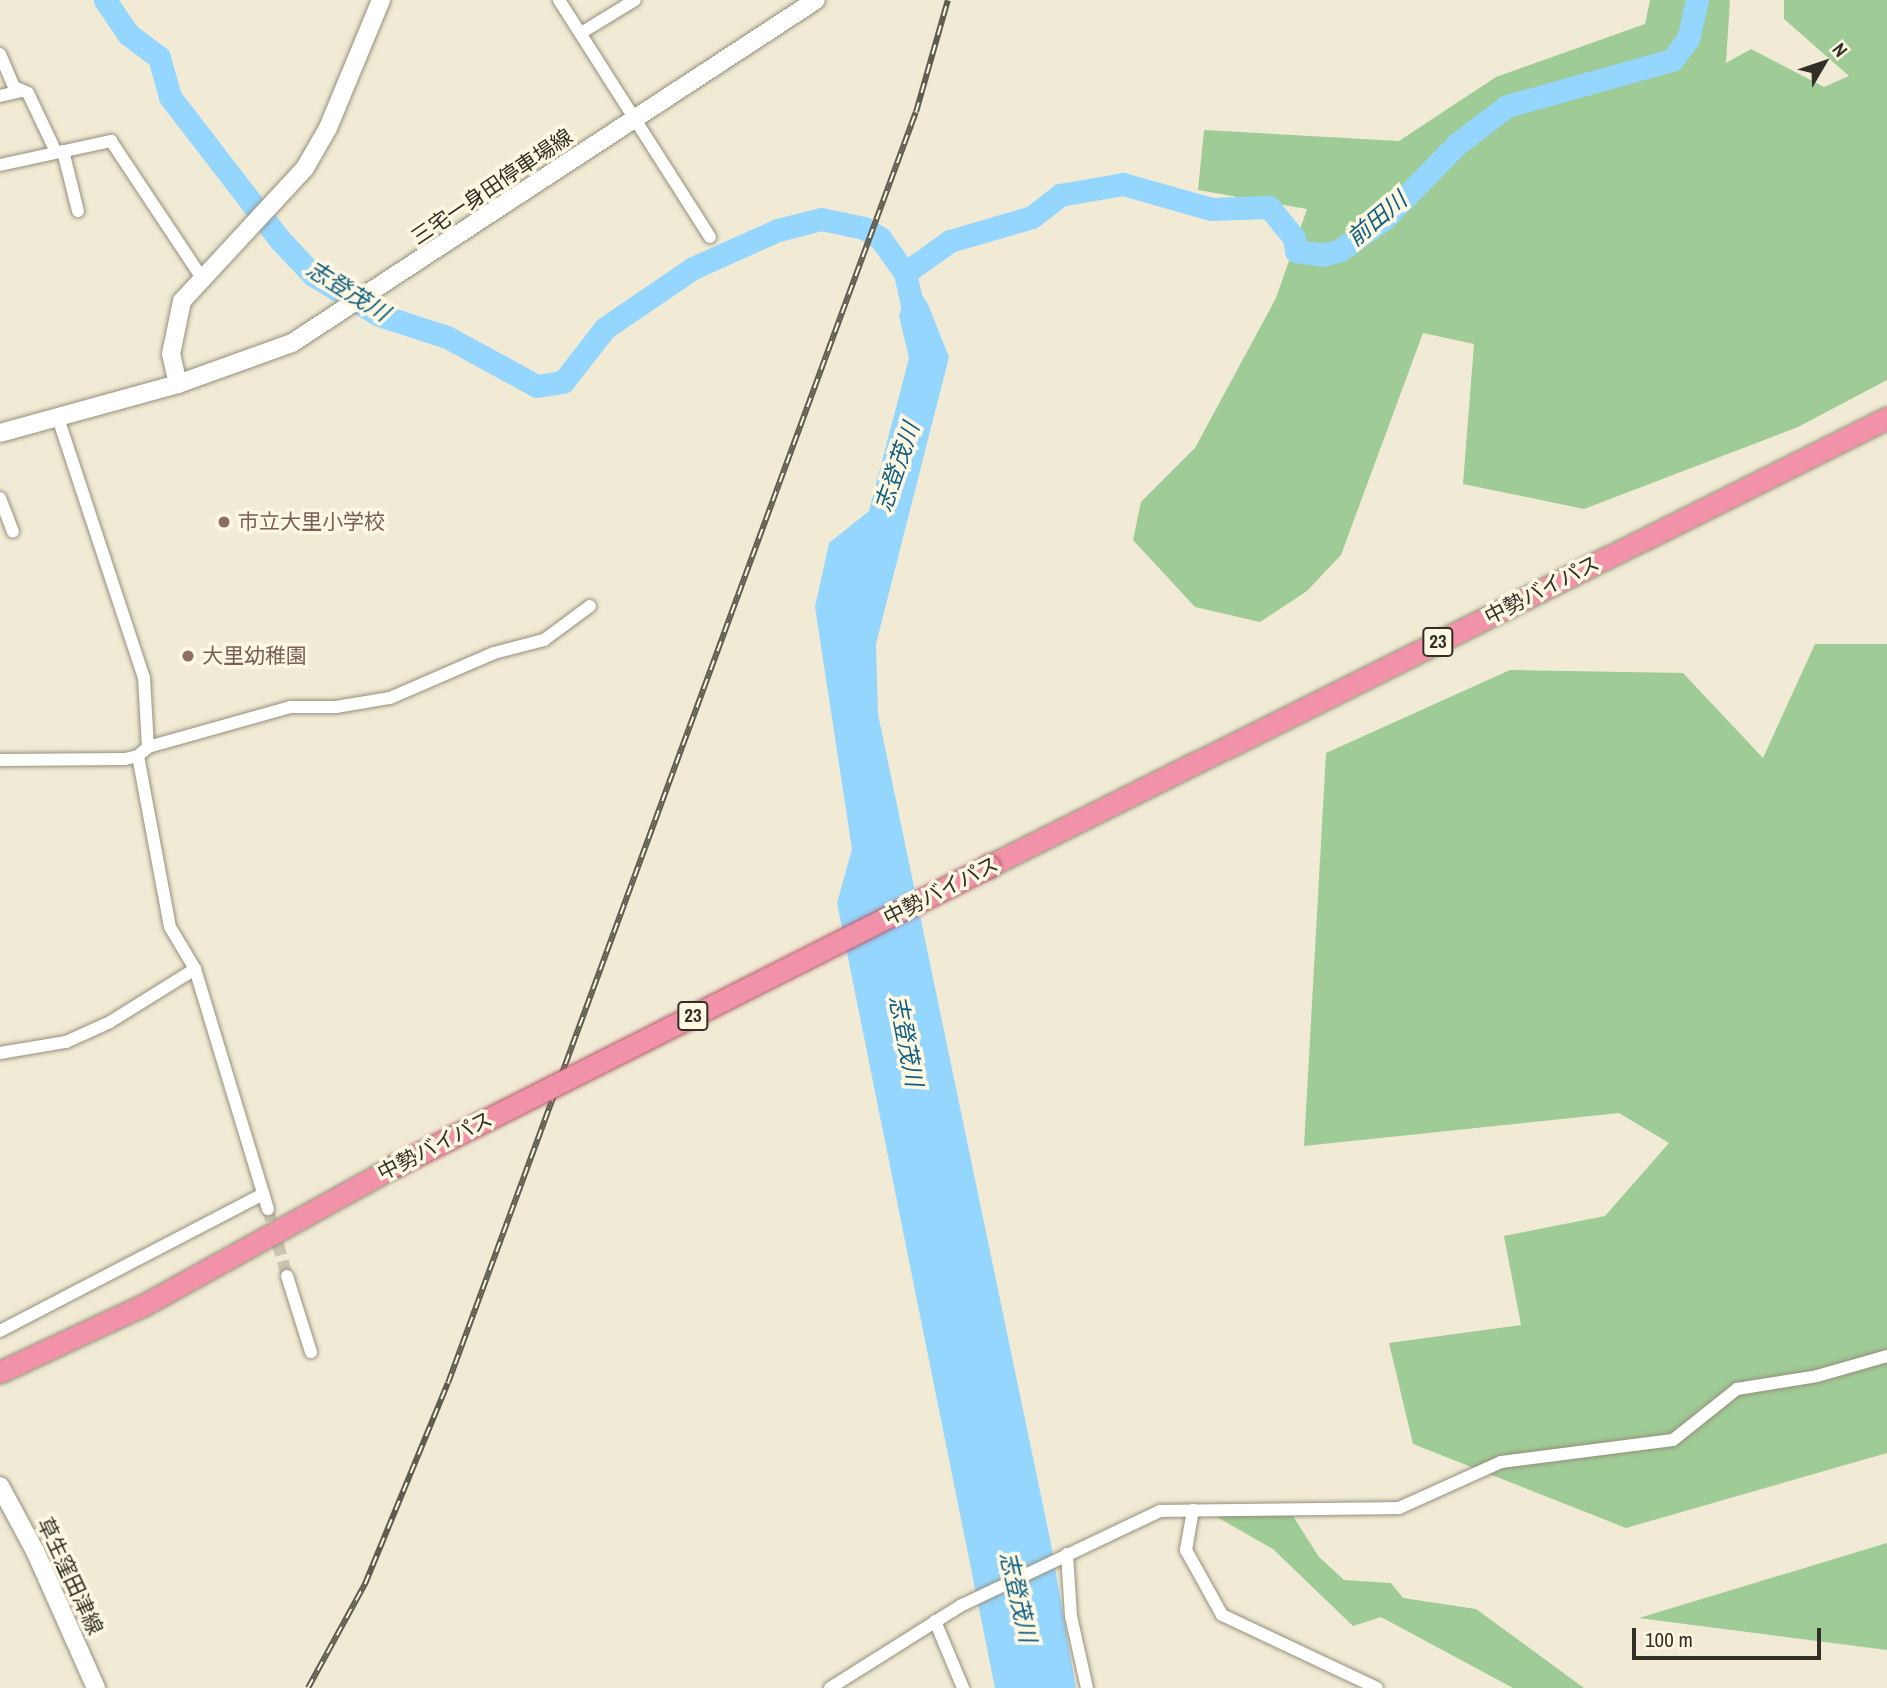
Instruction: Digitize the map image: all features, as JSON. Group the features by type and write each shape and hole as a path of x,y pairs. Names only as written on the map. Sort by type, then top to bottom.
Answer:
{"highway":[{"name":"中勢バイパス","path":"0,1372 144,1305 397,1165 1887,418"}],"main road":[{"path":"178,384 171,354 175,315 202,278 317,149 381,0"},
{"name":"三宅一身田停車場線","path":"0,433 254,360 327,323 816,0"},
{"name":"草生窪田津線","path":"0,1486 36,1551 96,1688"}],"street":[{"path":"559,0 637,118 710,237"},
{"path":"581,33 635,0"},
{"path":"0,54 18,92"},
{"path":"0,96 27,93 60,151 78,211"},
{"path":"0,165 111,141 202,278"},
{"path":"57,415 144,678 143,752 170,927 195,969 268,1209"},
{"path":"0,498 13,533"},
{"path":"0,760 95,762 143,752 300,705 349,706 420,689 494,653 555,635 590,606"},
{"path":"0,1053 66,1042 110,1022 195,969"},
{"path":"0,1331 263,1194"},
{"path":"287,1276 311,1352"},
{"path":"830,1688 961,1605 1160,1511 1399,1508 1501,1462 1673,1440 1737,1389 1817,1376 1887,1356"},
{"path":"1193,1510 1186,1550 1222,1615 1377,1688"},
{"path":"1064,1556 1071,1616 1087,1688"},
{"path":"934,1621 962,1688"}],"green space":[{"path":"1650,0 1730,0 1726,63 1751,49 1824,87 1849,76 1784,19 1784,0 1887,0 1887,380 1798,427 1584,509 1463,484 1474,344 1423,333 1341,555 1307,591 1260,622 1195,607 1133,540 1141,502 1195,448 1276,298 1307,209 1198,190 1204,130 1399,141 1496,77 1645,24"},
{"path":"1815,644 1887,644 1887,1453 1626,1528 1413,1444 1389,1343 1521,1325 1504,1236 1605,1216 1669,1143 1619,1113 1304,1146 1326,753 1510,670 1683,673 1763,758"},
{"path":"1215,1516 1293,1516 1319,1557 1344,1580 1391,1583 1403,1598 1476,1609 1584,1688 1513,1688 1381,1617 1353,1626 1273,1549"},
{"path":"1887,1543 1887,1650 1639,1618"}],"water":[{"path":"910,277 928,304 949,357 876,644 878,714 1050,1539 1076,1688 995,1688 837,903 852,849 815,607 829,543 869,511 909,358 899,316"}],"waterway":[{"name":"志登茂川","path":"105,0 128,34 159,57 170,97 281,241 313,275 379,315 447,337 537,386 563,382 605,328 693,268 778,230 821,219 864,228 880,238 905,273 914,314"},
{"name":"前田川","path":"905,273 950,241 1032,217 1060,195 1123,184 1211,209 1269,207 1294,238 1296,251 1323,255 1340,250 1384,219 1457,144 1507,106 1672,60 1688,39 1697,0"}],"tunnel":[{"path":"268,1209 287,1276"}],"railway":[{"path":"308,1688 365,1584 448,1383 916,112 948,0"}],"place":[{"name":"市立大里小学校","path":"224,522"},
{"name":"大里幼稚園","path":"188,656"}]}
